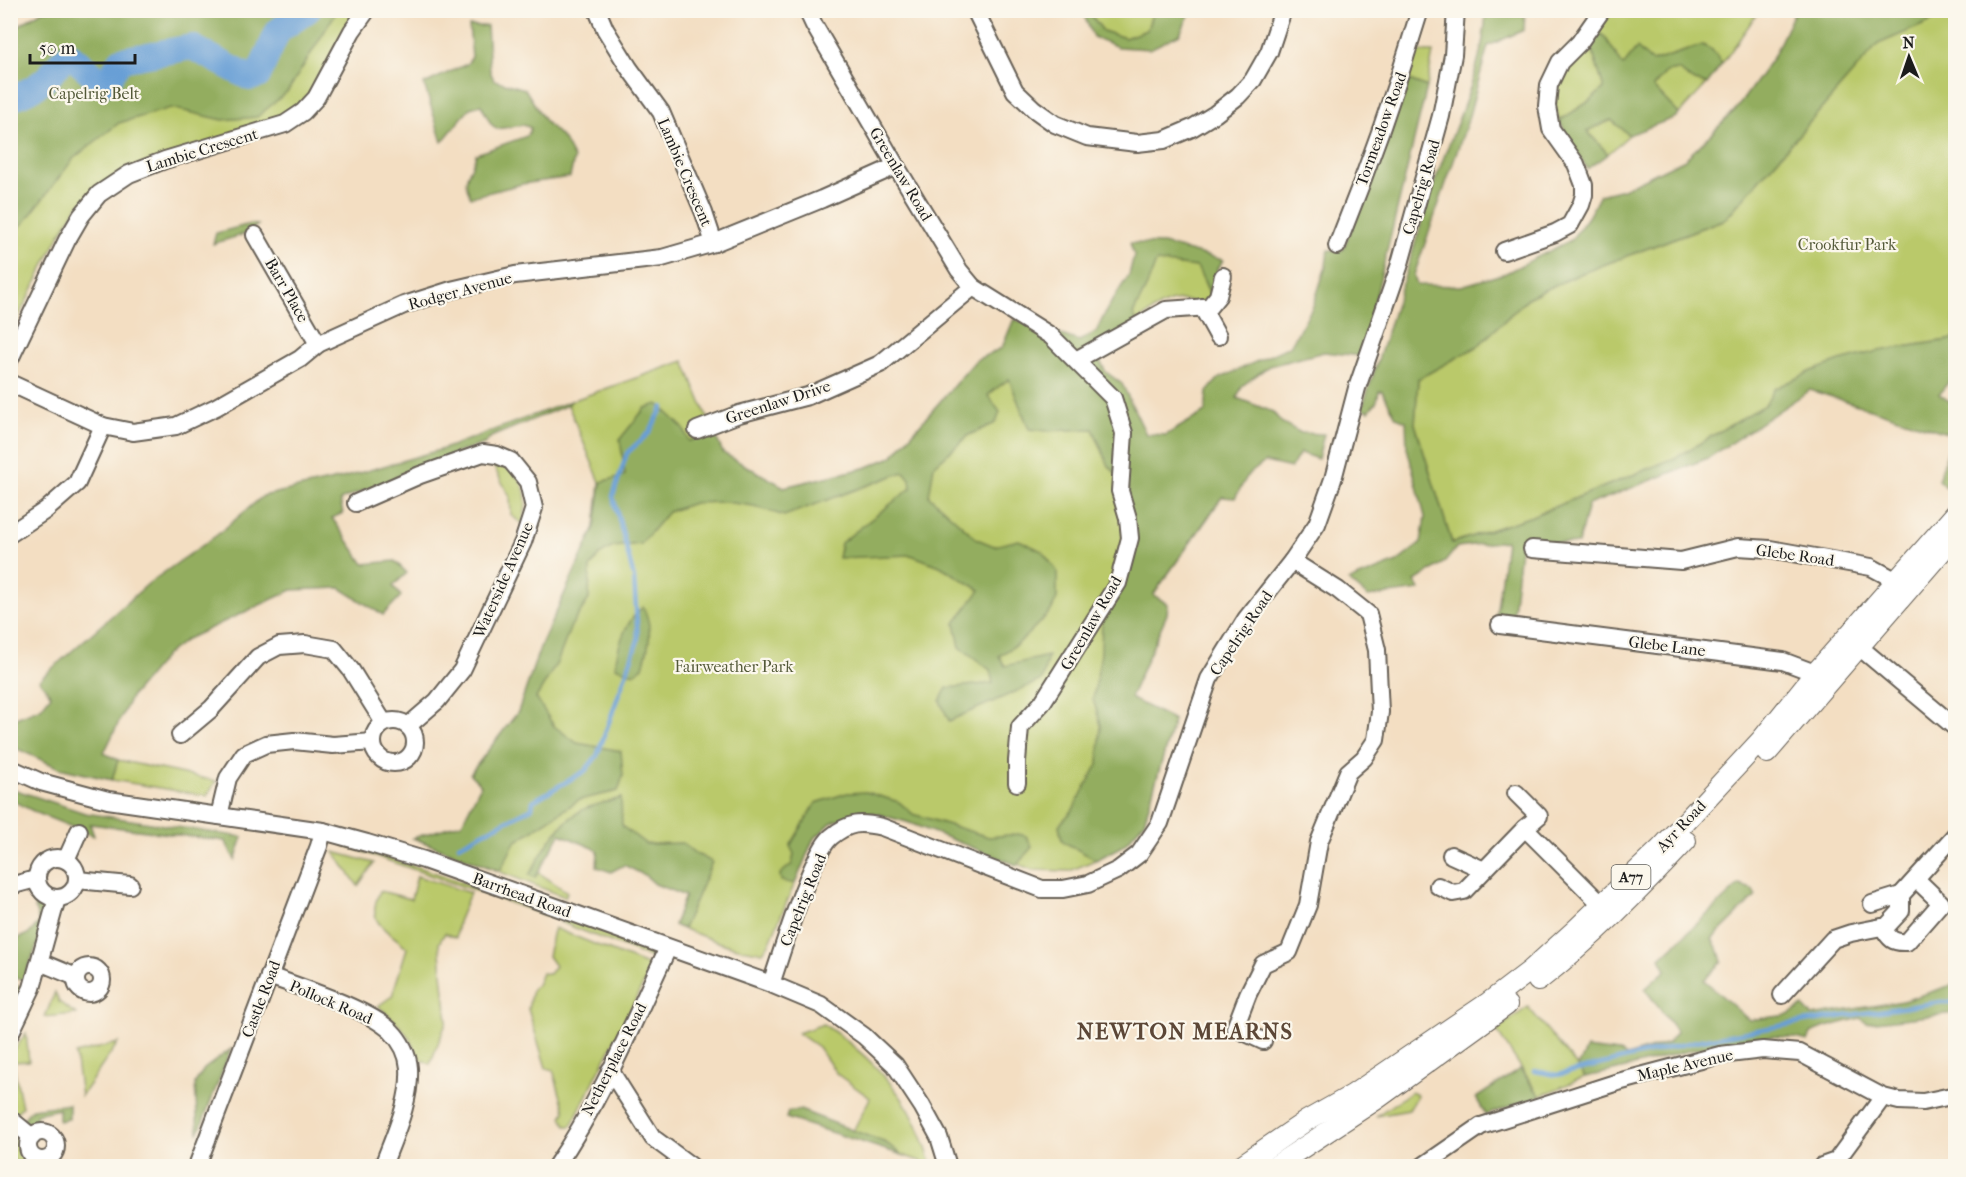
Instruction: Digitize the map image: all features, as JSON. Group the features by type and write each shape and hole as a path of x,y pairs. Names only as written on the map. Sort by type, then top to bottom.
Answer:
{"main road":[{"name":"Ayr Road","path":"1903,586 1956,513"},
{"name":"Ayr Road","path":"1275,1167 1377,1099 1541,979 1607,910 1762,739 1822,678 1903,586 1956,535"},
{"name":"Ayr Road","path":"1241,1166 1306,1121 1352,1095 1489,1002 1607,910"}],"street":[{"name":"Lambie Crescent","path":"10,359 67,240 81,216 99,194 129,174 165,160 285,124 303,112 316,98 352,31 367,10"},
{"name":"Lambie Crescent","path":"597,10 605,29 629,68 661,112 704,213 714,243"},
{"name":"Greenlaw Road","path":"807,10 896,166 959,270 973,287 1051,336 1076,360 1113,398 1124,433 1120,491 1128,518 1130,538 1118,583 1042,703 1020,727 1017,783"},
{"path":"975,10 1015,91 1034,109 1055,124 1087,137 1137,143 1164,140 1191,128 1215,114 1238,96 1253,80 1269,52 1283,10"},
{"name":"Tormeadow Road","path":"1337,246 1400,75 1420,10"},
{"name":"Capelrig Road","path":"771,984 816,859 829,839 848,826 862,822 882,827 1042,889 1088,884 1118,870 1139,854 1160,823 1209,679 1246,619 1292,561 1317,524 1333,479 1358,388 1399,267 1441,116 1452,55 1456,10"},
{"path":"1504,251 1555,233 1570,225 1581,205 1584,184 1576,164 1551,129 1546,106 1549,86 1560,62 1579,43 1602,10"},
{"name":"Rodger Avenue","path":"10,383 103,426 133,432 176,426 216,407 300,359 318,344 404,305 451,290 515,275 662,258 714,243 896,166"},
{"name":"Barr Place","path":"255,235 318,344"},
{"path":"1076,360 1166,310 1209,307 1218,296 1223,276"},
{"name":"Greenlaw Drive","path":"697,430 739,414 808,396 880,364 973,287"},
{"path":"1202,307 1218,336"},
{"path":"10,534 46,510 77,483 103,426"},
{"name":"Waterside Avenue","path":"365,503 420,475 483,453 497,455 511,461 528,482 534,508 523,542 462,670 437,700 408,726"},
{"name":"Glebe Road","path":"1532,549 1681,561 1738,547 1770,549 1871,567 1903,586"},
{"path":"1263,1041 1235,1028 1263,964 1289,952 1308,905 1319,842 1348,772 1364,759 1376,740 1380,712 1377,650 1368,614 1338,590 1292,561"},
{"name":"Glebe Lane","path":"1500,625 1783,661 1822,678"},
{"path":"1853,642 1956,729"},
{"path":"180,735 212,709 258,657 279,646 305,644 334,649 351,670 384,723"},
{"path":"398,721 408,726 415,738 413,751 403,760 397,762 383,759 375,749 377,730 384,723 398,721"},
{"path":"219,816 228,778 244,754 266,744 294,741 333,745 374,742"},
{"name":"Barrhead Road","path":"10,768 40,782 108,800 323,831 424,860 771,984 821,1005 864,1036 895,1065 939,1137 948,1167"},
{"path":"1438,886 1453,893 1464,891 1539,816 1516,793"},
{"path":"1525,828 1607,910"},
{"path":"66,860 79,831"},
{"name":"Castle Road","path":"197,1167 323,831"},
{"path":"1872,904 1901,895 1956,834"},
{"path":"1451,855 1484,870"},
{"path":"54,858 66,860 75,868 77,880 72,891 57,898 45,895 36,879 39,868 48,859 54,858"},
{"path":"10,886 36,879"},
{"path":"1883,927 1888,938 1895,942 1907,942 1941,903 1916,879"},
{"path":"77,880 130,885"},
{"path":"1782,995 1833,939 1887,926 1901,911 1901,895"},
{"path":"10,1034 32,988 57,898"},
{"name":"Netherplace Road","path":"556,1167 610,1070 668,948"},
{"path":"40,962 76,977"},
{"name":"Pollock Road","path":"269,976 326,997 376,1020 392,1032 404,1048 409,1069 406,1099 383,1167"},
{"name":"Maple Avenue","path":"1423,1167 1481,1126 1618,1082 1720,1054 1763,1050 1800,1053 1883,1096 1899,1101 1923,1102 1956,1095"},
{"path":"610,1070 653,1138 691,1167"},
{"path":"1822,1167 1836,1161 1883,1096"},
{"path":"10,1119 32,1137"}],"green space":[{"name":"Capelrig Belt","path":"42,11 357,11 317,84 303,102 282,120 102,185 77,207 59,236 11,332 10,31"},
{"name":"Capelrig Belt","path":"42,11 337,11 288,91 257,117 223,120 171,108 119,123 74,158 25,222 11,235 11,31"},
{"path":"1082,11 1088,11 1103,31 1125,38 1147,30 1153,11 1191,11 1180,34 1150,49 1118,47 1093,37"},
{"path":"1088,11 1153,11 1147,30 1125,38 1103,31"},
{"path":"1486,11 1525,11 1524,30 1488,46 1467,123 1414,275 1417,285 1461,286 1506,273 1571,240 1588,217 1600,195 1623,189 1685,159 1737,108 1772,59 1795,11 1955,11 1878,44 1725,219 1582,273 1529,297 1478,346 1418,379 1415,424 1452,543 1532,516 1675,458 1766,404 1774,389 1812,371 1878,351 1955,339 1955,374 1939,394 1955,405 1956,492 1953,494 1938,480 1953,435 1810,390 1708,458 1588,505 1578,544 1521,541 1512,621 1496,616 1506,541 1457,547 1445,562 1415,581 1420,590 1368,597 1349,581 1397,562 1421,543 1425,517 1407,448 1406,421 1396,417 1382,391 1379,391 1377,401 1369,411 1362,408 1435,181 1474,76 1480,54"},
{"path":"1609,11 1759,11 1722,64 1712,50 1703,45 1652,62 1623,67 1605,37 1596,31"},
{"name":"Crookfur Park","path":"1955,11 1955,339 1878,351 1767,404 1675,458 1532,516 1452,543 1415,424 1418,379 1478,346 1529,297 1582,273 1725,219 1878,44"},
{"path":"469,26 487,26 490,71 494,80 525,89 545,121 564,140 574,159 570,177 522,184 471,197 466,184 476,154 527,136 531,128 523,125 497,129 491,124 481,105 470,108 442,142 424,84 467,64 472,57"},
{"path":"1596,31 1605,37 1623,66 1637,48 1652,62 1703,45 1712,50 1722,64 1707,84 1694,81 1678,70 1666,72 1653,87 1679,114 1676,117 1629,135 1611,120 1587,131 1608,154 1587,169 1559,121 1591,100 1604,88 1589,41"},
{"path":"1589,41 1604,88 1591,100 1559,121 1554,94 1558,76"},
{"path":"1415,52 1433,52 1427,87 1407,79"},
{"path":"1678,70 1694,81 1707,84 1679,114 1653,87 1666,72"},
{"path":"1407,79 1427,87 1360,356 1324,352 1269,366 1242,386 1237,398 1273,412 1281,422 1301,433 1324,434 1318,459 1300,453 1291,468 1265,462 1248,475 1235,498 1222,497 1153,595 1168,604 1167,614 1130,698 1174,720 1144,822 1124,845 1096,860 1062,841 1059,825 1072,811 1098,764 1101,725 1093,699 1101,653 1102,616 1135,549 1125,484 1109,466 1093,429 1047,431 1029,429 1009,379 988,395 1000,412 996,423 969,435 934,466 929,496 977,539 994,546 1019,540 1042,551 1057,571 1057,598 1051,611 1019,643 999,656 1005,666 1048,656 1042,680 949,721 940,701 947,688 993,683 990,670 960,647 955,623 980,590 940,566 911,555 838,558 841,543 911,488 910,479 904,472 784,516 754,506 725,502 694,503 668,512 641,544 613,547 599,555 590,568 589,599 571,626 557,663 536,698 554,726 577,743 621,751 623,776 618,791 579,800 515,842 500,871 413,838 462,823 481,785 470,774 518,712 541,645 595,527 601,482 625,475 620,439 645,408 658,404 683,428 689,441 714,432 723,453 784,487 865,468 892,457 976,360 1002,348 1014,319 1079,341 1096,332 1107,309 1129,275 1134,255 1130,243 1163,244 1223,260 1217,269 1215,293 1211,295 1197,267 1156,262 1133,314 1142,333 1098,357 1106,372 1122,384 1146,434 1166,435 1205,412 1207,392 1218,379 1290,346 1313,306 1326,266 1328,250 1343,250"},
{"path":"1612,120 1629,135 1608,154 1587,131"},
{"path":"250,224 258,225 245,234 213,244 216,233"},
{"path":"1156,261 1198,267 1211,298 1196,304 1180,300 1172,301 1137,322 1133,314"},
{"name":"Fairweather Park","path":"1014,319 1118,428 1241,468 1153,595 1106,687 1174,720 1144,822 1124,845 1070,871 1033,870 907,822 874,813 850,815 831,823 813,840 770,942 763,952 729,945 674,925 688,888 563,828 538,872 567,892 565,897 413,838 462,823 481,785 470,774 518,712 541,645 595,527 600,482 568,405 571,401 684,361 722,453 784,487 865,468 892,457 976,360 1002,348"},
{"path":"571,401 568,405 491,437 484,444 340,500 343,513 332,518 364,564 395,561 407,573 393,586 401,596 383,615 340,588 292,590 187,639 166,655 131,697 104,753 118,760 112,780 59,768 11,746 11,720 41,708 51,695 39,680 149,583 217,535 263,496 342,478 443,449"},
{"path":"490,460 512,472 523,485 526,505 522,524 511,515 510,497"},
{"path":"643,607 648,622 649,644 643,667 634,674 615,667 623,634 631,619"},
{"path":"118,760 216,781 207,796 112,780"},
{"path":"10,788 85,813 243,837 235,860 225,841 90,824 94,836 11,800"},
{"path":"866,792 899,802 913,814 989,837 1018,834 1026,836 1032,847 1017,865 907,822 874,813 850,815 831,823 813,840 795,884 781,881 780,874 792,864 794,854 790,846 816,803 847,793"},
{"path":"621,798 622,826 646,844 682,843 712,862 683,929 674,925 685,896 655,884 646,876 624,865 611,872 597,867 598,850 560,834 535,878 529,875 552,838 574,815 584,809"},
{"path":"343,845 446,876 548,914 548,916"},
{"path":"334,852 374,863 358,886"},
{"path":"417,876 470,893 458,922 456,938 445,933 439,943 447,1021 430,1064 418,1058 407,1035 378,1006 392,996 407,948 380,925 376,919 376,902 380,891 411,899"},
{"path":"1739,885 1752,889 1756,896 1712,939 1722,962 1704,980 1749,1020 1788,1015 1803,1006 1812,1016 1903,1001 1955,984 1955,1013 1867,1023 1860,1018 1811,1033 1808,1041 1769,1036 1748,1038 1585,1077 1578,1067 1587,1048 1619,1052 1627,1056 1668,1043 1677,1032 1645,989 1666,970 1660,958"},
{"path":"31,894 45,904 47,912 23,980 11,977 10,942 30,933 39,922"},
{"path":"567,919 649,950 654,959 560,922"},
{"path":"554,928 652,967 571,1126 566,1126 562,1117 565,1111 553,1070 546,1068 528,1009 532,989 537,985 542,973 549,974 555,966 548,956"},
{"path":"10,983 21,987 11,1012 10,1012"},
{"path":"55,992 59,1002 76,1014 45,1017"},
{"path":"1528,1007 1585,1077 1540,1096 1496,1030"},
{"path":"823,1024 851,1044 877,1068 900,1096 917,1125 932,1165 902,1155 886,1143 853,1131 870,1098 837,1074 818,1047 798,1033"},
{"path":"26,1033 29,1061 13,1062 22,1107 12,1116 10,1056"},
{"path":"118,1043 81,1096 75,1054"},
{"path":"231,1049 198,1134 195,1083 204,1069"},
{"path":"1520,1069 1540,1096 1486,1115 1476,1098"},
{"path":"1411,1092 1418,1095 1409,1110 1376,1116"},
{"path":"69,1104 69,1119 59,1121 59,1109 36,1114 37,1124 32,1126 22,1120 32,1109"},
{"path":"800,1110 886,1143 902,1155 786,1118 788,1112"},
{"path":"14,1136 19,1140 19,1155 31,1166 20,1166 11,1157 11,1140"}],"waterway":[{"path":"10,99 40,83 70,55 98,79 106,82 121,60 192,47 250,78 258,76 278,31 308,10"},
{"path":"459,845 532,808 533,801 585,771 597,756 638,640 634,578 613,496 627,453 649,433 663,407"},
{"path":"1535,1071 1557,1075 1701,1040 1803,1022 1941,1002 1956,1002"}],"district":[{"name":"NEWTON MEARNS","path":"1185,1032"}]}
